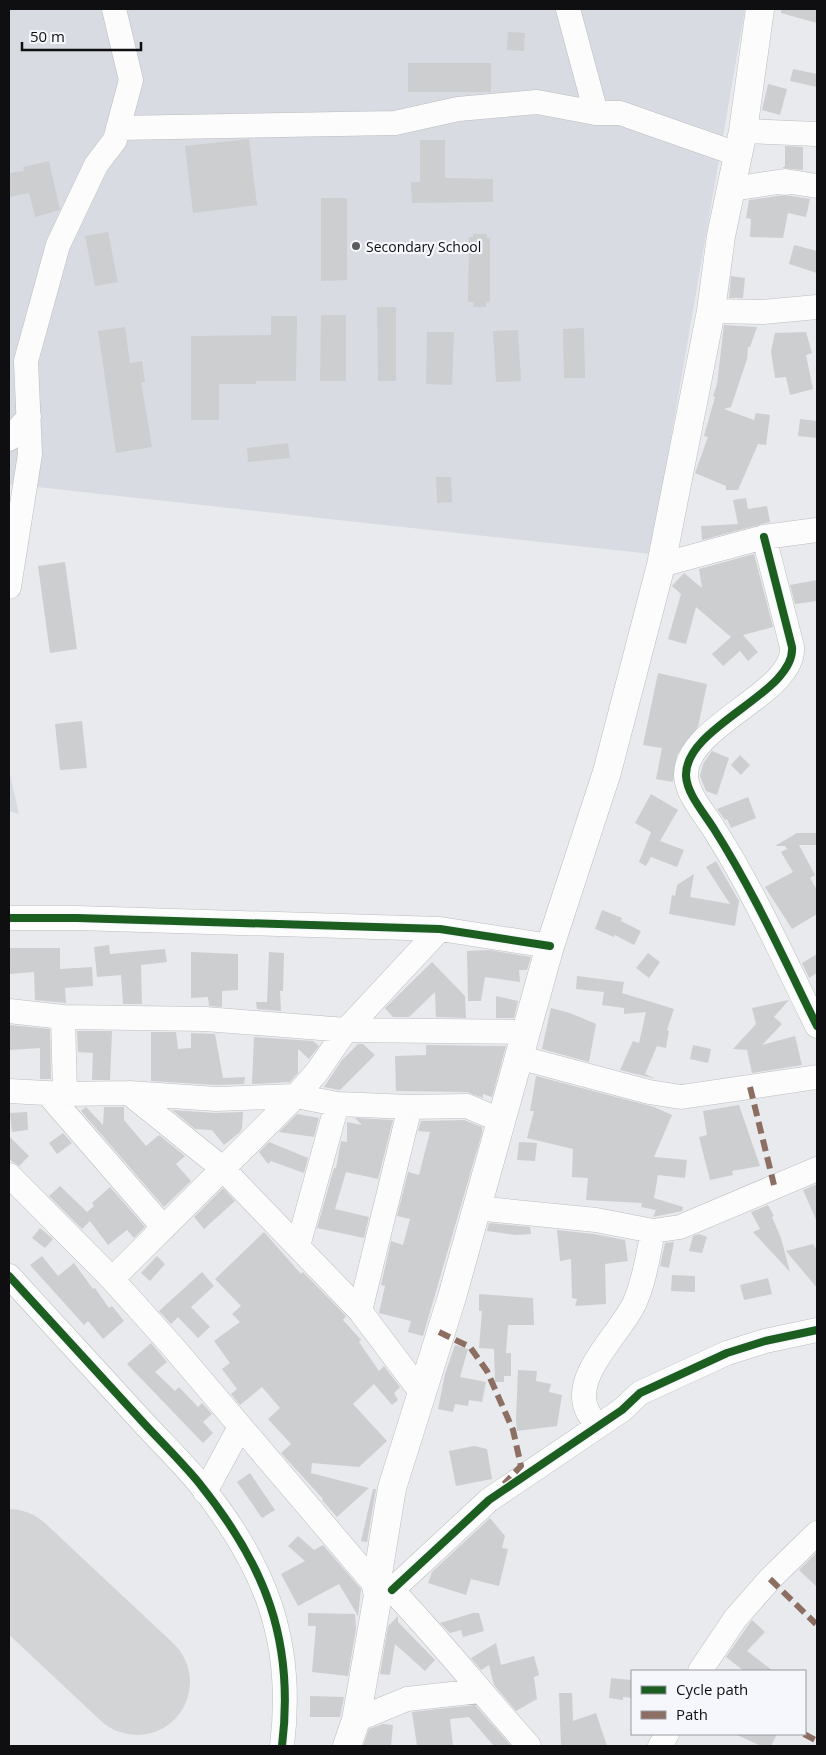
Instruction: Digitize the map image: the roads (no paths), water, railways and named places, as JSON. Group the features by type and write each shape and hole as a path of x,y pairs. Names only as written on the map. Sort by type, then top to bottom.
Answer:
{"main road":[{"path":"346,1746 356,1720 382,1591 392,1488 452,1297 502,1121 521,1044 550,946 607,772 661,564 711,311 720,236 732,189 760,9"}],"street":[{"path":"9,587 30,454 26,361 58,245 96,165 115,140 130,80 114,9"},
{"path":"568,9 596,113"},
{"path":"118,128 395,123 458,109 537,102 596,113 620,113 740,143 817,134"},
{"path":"732,189 785,181 817,186"},
{"path":"711,311 763,312 817,307"},
{"path":"9,439 29,417"},
{"path":"661,564 764,537 817,530"},
{"path":"764,537 792,648 791,663 780,678 724,721 688,758 686,777 694,798 742,873 817,1026"},
{"path":"9,918 77,918 440,929 550,946"},
{"path":"112,1279 296,1096 317,1072 346,1030 440,929"},
{"path":"9,1011 62,1017 205,1019 521,1044 649,1092 681,1097 817,1077"},
{"path":"62,1017 57,1094 164,1228"},
{"path":"9,1091 57,1094 128,1093 216,1099 296,1096 337,1104 410,1107 467,1106 502,1121"},
{"path":"128,1093 222,1168 360,1311 421,1392"},
{"path":"298,1246 337,1104"},
{"path":"360,1311 410,1107"},
{"path":"476,1208 596,1220 652,1231 680,1227 817,1169"},
{"path":"9,1175 112,1279 173,1347 382,1591 436,1637 479,1691 529,1746"},
{"path":"598,1426 587,1411 584,1388 587,1377 635,1302 644,1279 652,1231"},
{"path":"9,1276 205,1492 226,1519 243,1548 261,1579 274,1614 282,1646 286,1685 282,1746"},
{"path":"382,1591 489,1500 622,1410 640,1393 727,1353 765,1341 817,1330"},
{"path":"205,1492 240,1427"},
{"path":"701,1670 735,1620 770,1579 817,1533"},
{"path":"356,1720 407,1699 479,1691"},
{"path":"660,1746 666,1735"}],"place":[{"name":"Secondary School","path":"356,246"}]}
